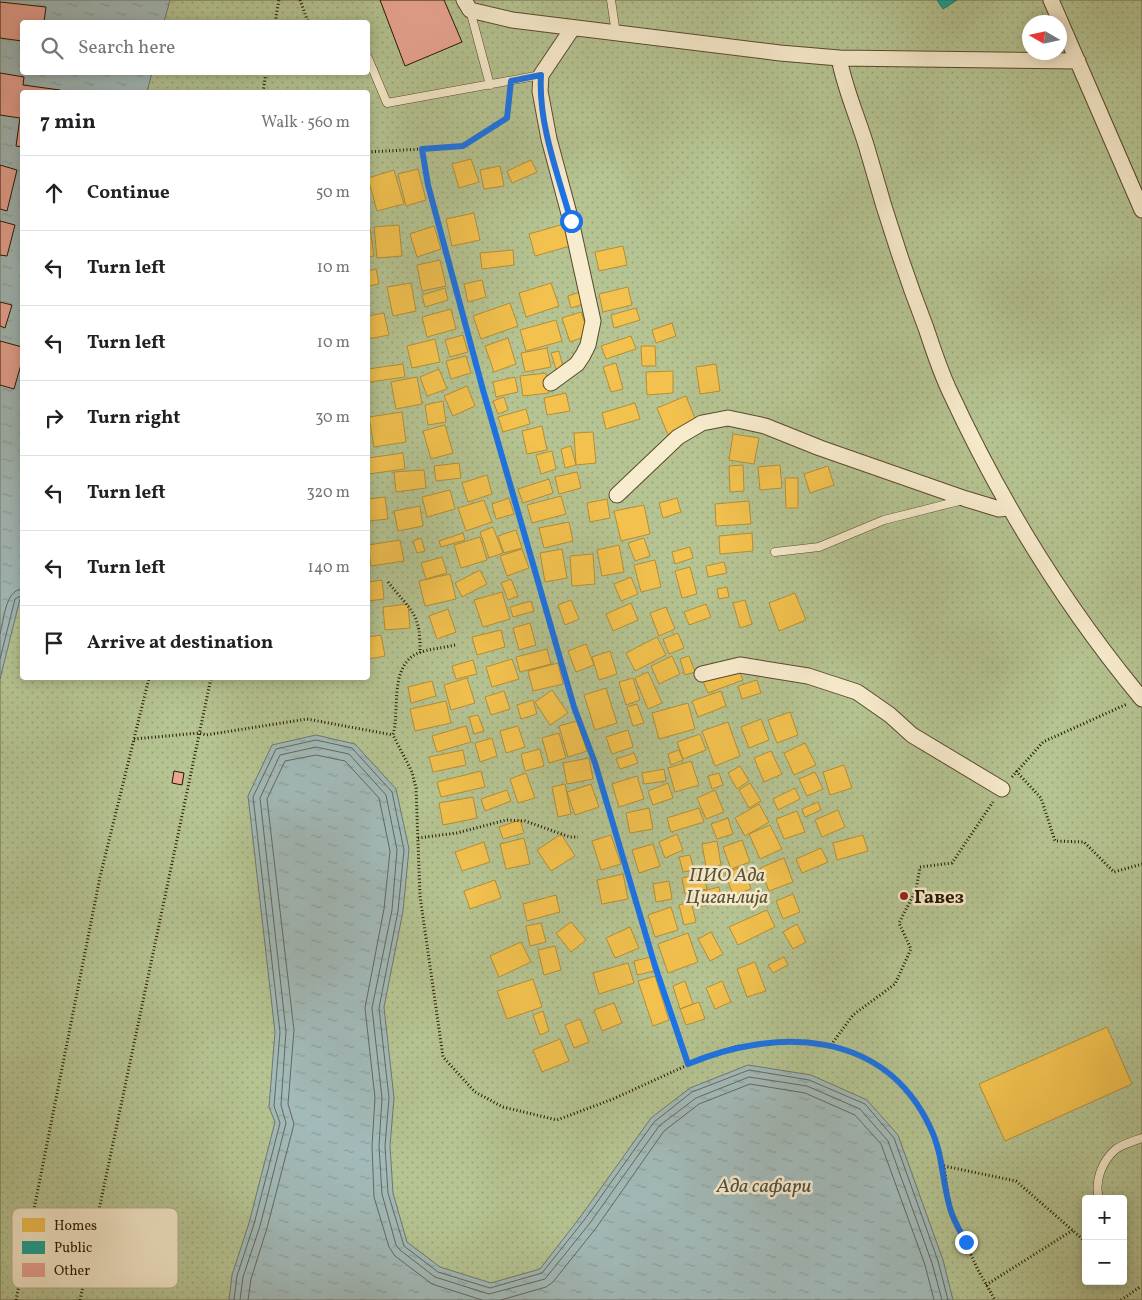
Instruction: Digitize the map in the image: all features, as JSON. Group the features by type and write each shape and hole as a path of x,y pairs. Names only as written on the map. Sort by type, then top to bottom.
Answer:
{"street":[{"path":"1051,0 1142,210"},
{"path":"467,5 512,20 572,29 780,53 839,58 1078,61"},
{"path":"551,384 577,364 583,355 588,345 593,321 571,221 549,139 540,91 541,75 572,29"},
{"path":"839,58 843,77 860,123 878,189 911,290 949,390 1009,508 1036,554 1077,614 1142,698"},
{"path":"617,495 678,437 702,424 728,418 766,426 820,448 966,499 999,509 1009,508"},
{"path":"702,674 740,665 808,676 857,692 912,735 1002,789"}],"lane":[{"path":"611,0 616,34"},
{"path":"467,5 490,85"},
{"path":"370,63 387,103 541,75"},
{"path":"775,552 819,547 884,520 966,499"},
{"path":"1098,1195 1100,1170 1116,1149 1142,1138"}],"path":[{"path":"275,20 279,0"},
{"path":"300,0 307,20"},
{"path":"263,90 266,75"},
{"path":"370,152 463,146 507,118 511,81"},
{"path":"422,149 428,185 483,390 574,707 595,763 655,966 688,1064"},
{"path":"388,582 415,613 420,624 420,653"},
{"path":"455,645 415,655 401,674 398,685 397,722 393,735 412,772 416,788 420,896 443,1057 475,1092 503,1107 556,1120 613,1099 688,1064 738,1046 762,1043 831,1045 875,1064 893,1076 909,1093 931,1128 944,1166 950,1210 995,1300"},
{"path":"34,1208 100,876 149,680"},
{"path":"99,1208 211,680"},
{"path":"831,1045 853,1015 895,984 911,949 899,923 916,890 920,867 952,863 1002,789 1042,742 1142,698"},
{"path":"134,739 199,733 206,735 307,720 393,735"},
{"path":"1016,771 1041,798 1055,841 1084,842 1114,872 1142,864"},
{"path":"418,838 457,833 514,820 570,837 578,837"},
{"path":"944,1166 1016,1181 1084,1240"},
{"path":"986,1285 1072,1230"},
{"path":"1121,1300 1140,1287"}],"green space":[{"name":"ПИО Ада Циганлија","path":"0,0 1142,0 1142,1300 0,1300"}],"water":[{"path":"0,0 170,0 165,20 20,20 20,75 151,75 148,90 20,90 20,599 0,679"},
{"name":"Ада сафари","path":"316,735 355,744 396,789 409,849 403,911 384,1007 394,1098 390,1146 393,1193 407,1242 440,1267 491,1283 540,1269 581,1216 651,1118 690,1088 748,1065 811,1075 867,1100 898,1135 943,1260 953,1300 229,1300 232,1275 249,1223 275,1122 269,1107 275,1032 248,796 272,745"}],"building: Homes":[{"path":"471,159 479,182 459,188 452,164"},
{"path":"531,160 537,172 512,183 507,171"},
{"path":"500,166 504,186 484,189 480,170"},
{"path":"418,169 426,200 406,206 398,174"},
{"path":"394,170 404,204 377,211 370,185 370,177"},
{"path":"474,213 480,240 452,246 446,219"},
{"path":"564,224 570,246 535,256 529,234"},
{"path":"399,225 402,256 377,258 374,227"},
{"path":"434,226 441,249 417,257 410,234"},
{"path":"370,228 374,256 370,257"},
{"path":"623,246 627,265 599,271 595,252"},
{"path":"513,250 514,265 482,269 480,253"},
{"path":"440,260 446,286 422,291 417,265"},
{"path":"376,269 379,284 370,286 370,270"},
{"path":"482,280 486,297 468,302 464,284"},
{"path":"411,283 416,311 393,316 387,287"},
{"path":"551,283 559,306 526,317 519,293"},
{"path":"628,287 632,305 603,312 599,294"},
{"path":"445,288 448,300 425,307 422,295"},
{"path":"583,291 587,303 571,308 568,296"},
{"path":"510,303 518,326 481,339 473,316"},
{"path":"636,308 640,320 614,328 611,315"},
{"path":"451,309 456,329 427,337 422,317"},
{"path":"581,312 589,335 570,342 562,318"},
{"path":"384,313 389,335 370,339 370,316"},
{"path":"556,320 562,341 526,351 520,330"},
{"path":"672,323 676,336 656,343 652,330"},
{"path":"463,335 468,352 450,357 445,340"},
{"path":"631,336 636,349 606,359 601,346"},
{"path":"508,338 516,364 494,372 485,346"},
{"path":"435,339 440,362 412,368 407,346"},
{"path":"641,346 655,346 656,366 642,366"},
{"path":"547,348 551,367 525,372 521,353"},
{"path":"559,351 563,367 556,369 551,353"},
{"path":"466,356 471,373 451,379 446,361"},
{"path":"616,363 623,389 611,392 603,367"},
{"path":"403,364 405,377 370,382 370,369"},
{"path":"716,364 720,391 700,394 696,367"},
{"path":"439,369 447,389 427,396 420,377"},
{"path":"673,371 673,393 647,395 646,372"},
{"path":"546,373 549,393 523,396 520,376"},
{"path":"417,377 422,404 396,409 391,382"},
{"path":"515,377 518,392 496,397 493,382"},
{"path":"467,386 475,406 453,416 444,396"},
{"path":"566,393 570,411 547,415 544,398"},
{"path":"686,396 697,423 668,435 657,408"},
{"path":"504,397 508,410 498,414 493,401"},
{"path":"443,401 446,422 428,425 425,405"},
{"path":"635,403 640,419 606,429 602,413"},
{"path":"526,409 530,424 503,432 498,417"},
{"path":"402,412 406,442 374,447 370,417"},
{"path":"445,425 453,453 431,459 423,431"},
{"path":"542,426 547,450 527,454 522,431"},
{"path":"593,432 596,463 576,465 574,433"},
{"path":"733,434 759,438 754,464 729,460"},
{"path":"571,446 576,465 565,468 561,449"},
{"path":"552,451 556,469 541,474 536,455"},
{"path":"403,453 405,469 370,474 370,458"},
{"path":"459,463 461,478 436,481 434,466"},
{"path":"743,465 744,491 730,492 729,466"},
{"path":"780,465 782,488 760,490 758,467"},
{"path":"828,466 834,485 810,493 804,474"},
{"path":"424,470 426,488 396,492 394,472"},
{"path":"577,472 581,488 559,494 555,477"},
{"path":"487,475 492,494 468,502 462,483"},
{"path":"785,478 798,478 798,508 786,508"},
{"path":"549,479 553,493 523,503 518,489"},
{"path":"450,490 455,509 427,517 422,497"},
{"path":"561,496 566,514 532,523 527,505"},
{"path":"385,497 388,519 370,521 370,499"},
{"path":"509,498 514,514 496,519 492,504"},
{"path":"677,498 681,512 663,518 659,503"},
{"path":"607,499 610,518 590,522 587,503"},
{"path":"484,500 492,522 466,531 458,508"},
{"path":"749,501 751,524 716,526 715,504"},
{"path":"644,505 650,534 621,541 614,511"},
{"path":"420,506 423,526 398,531 394,511"},
{"path":"569,522 573,541 544,548 539,528"},
{"path":"493,527 503,553 489,558 480,532"},
{"path":"516,530 522,548 504,553 498,536"},
{"path":"463,533 465,540 441,547 439,541"},
{"path":"752,533 753,551 720,554 719,536"},
{"path":"480,537 487,560 461,568 454,545"},
{"path":"421,538 425,551 417,553 413,541"},
{"path":"644,538 650,556 635,561 628,543"},
{"path":"400,540 404,561 371,566 370,545"},
{"path":"619,545 624,572 602,576 597,550"},
{"path":"690,547 693,558 675,564 672,552"},
{"path":"522,549 529,568 507,576 500,556"},
{"path":"562,549 567,578 545,582 540,553"},
{"path":"593,554 595,584 572,586 570,556"},
{"path":"442,557 447,573 426,579 421,563"},
{"path":"655,560 661,587 641,592 634,565"},
{"path":"724,562 727,573 708,577 706,566"},
{"path":"690,567 697,594 682,598 675,571"},
{"path":"480,570 487,584 462,597 455,583"},
{"path":"450,574 456,599 425,606 419,581"},
{"path":"631,577 638,594 621,601 614,584"},
{"path":"511,579 518,596 508,600 501,583"},
{"path":"382,580 384,599 370,601 370,582"},
{"path":"727,587 729,597 719,599 717,589"},
{"path":"502,592 510,619 483,627 474,600"},
{"path":"795,593 806,620 779,631 769,603"},
{"path":"571,600 579,619 565,625 558,605"},
{"path":"745,600 752,624 740,628 733,603"},
{"path":"531,601 534,611 513,617 510,607"},
{"path":"631,603 638,620 613,631 606,614"},
{"path":"408,604 410,628 385,630 383,607"},
{"path":"706,604 711,617 689,625 684,612"},
{"path":"666,607 675,629 659,636 650,613"},
{"path":"448,609 456,632 437,639 429,616"},
{"path":"530,623 536,645 519,650 513,628"},
{"path":"501,630 505,647 477,655 472,637"},
{"path":"678,633 684,648 669,654 663,639"},
{"path":"381,635 385,656 370,659 370,637"},
{"path":"657,637 666,655 635,671 626,653"},
{"path":"586,644 594,665 576,672 568,651"},
{"path":"547,649 551,664 520,672 516,657"},
{"path":"610,651 617,674 599,680 592,657"},
{"path":"672,656 680,674 659,684 651,666"},
{"path":"689,656 695,672 685,675 680,659"},
{"path":"512,659 519,679 492,687 486,667"},
{"path":"473,660 477,674 456,679 452,666"},
{"path":"558,663 563,684 533,691 528,671"},
{"path":"738,668 743,680 708,693 703,681"},
{"path":"648,672 662,703 648,709 635,678"},
{"path":"467,678 475,703 451,710 444,685"},
{"path":"633,678 640,700 626,705 619,682"},
{"path":"757,680 761,693 742,699 738,686"},
{"path":"432,681 436,696 411,703 408,687"},
{"path":"606,688 617,723 595,730 584,695"},
{"path":"552,690 568,713 550,725 535,702"},
{"path":"504,691 510,709 491,715 485,697"},
{"path":"721,691 726,706 698,717 692,701"},
{"path":"533,700 537,714 521,719 517,705"},
{"path":"446,701 451,723 415,731 410,709"},
{"path":"688,703 695,729 659,739 652,713"},
{"path":"637,704 644,723 633,726 627,707"},
{"path":"790,712 798,735 777,743 768,720"},
{"path":"478,715 484,731 474,734 469,717"},
{"path":"761,719 769,740 749,748 741,727"},
{"path":"577,721 587,751 568,757 559,726"},
{"path":"728,722 740,756 715,766 702,731"},
{"path":"466,726 471,742 437,752 432,736"},
{"path":"518,726 525,747 506,753 500,731"},
{"path":"628,730 633,747 612,754 606,737"},
{"path":"559,733 566,758 549,763 542,738"},
{"path":"700,734 706,750 683,759 677,742"},
{"path":"492,738 497,756 480,762 475,743"},
{"path":"805,743 816,765 794,775 784,753"},
{"path":"540,749 544,766 525,771 521,754"},
{"path":"463,750 466,765 433,772 429,757"},
{"path":"679,750 683,760 671,765 668,754"},
{"path":"771,751 782,774 764,782 754,758"},
{"path":"634,753 638,763 620,769 616,759"},
{"path":"589,758 593,779 567,784 563,763"},
{"path":"691,761 699,785 675,792 668,768"},
{"path":"844,765 852,788 830,795 823,772"},
{"path":"740,766 749,781 737,789 728,773"},
{"path":"664,769 666,781 644,784 642,773"},
{"path":"481,771 485,787 441,797 437,782"},
{"path":"815,772 823,789 807,796 799,779"},
{"path":"526,773 535,798 518,803 510,779"},
{"path":"719,773 723,785 712,789 708,776"},
{"path":"637,776 644,799 619,807 612,784"},
{"path":"668,783 673,798 653,805 648,791"},
{"path":"750,783 761,801 749,808 739,790"},
{"path":"565,784 571,814 558,817 552,787"},
{"path":"591,784 599,807 575,815 567,792"},
{"path":"795,788 800,799 778,810 773,799"},
{"path":"507,790 511,801 485,811 481,799"},
{"path":"715,790 724,812 706,819 697,798"},
{"path":"473,797 477,818 443,825 439,803"},
{"path":"818,802 821,810 805,817 802,809"},
{"path":"759,804 769,822 745,836 735,818"},
{"path":"649,808 653,829 630,833 626,813"},
{"path":"699,808 704,822 671,832 667,818"},
{"path":"838,810 845,827 822,837 815,820"},
{"path":"797,811 805,832 784,839 776,819"},
{"path":"728,818 733,834 717,839 711,824"},
{"path":"520,820 524,833 503,839 499,827"},
{"path":"770,825 782,849 760,859 749,834"},
{"path":"561,834 575,856 551,871 537,850"},
{"path":"677,834 683,850 665,858 659,842"},
{"path":"611,835 621,864 601,870 592,841"},
{"path":"863,835 868,851 837,860 833,843"},
{"path":"524,838 530,864 506,869 500,844"},
{"path":"742,840 750,862 731,869 723,847"},
{"path":"717,841 721,865 706,867 702,844"},
{"path":"484,842 490,862 462,871 455,852"},
{"path":"653,844 660,866 639,873 632,850"},
{"path":"821,848 828,862 802,873 796,859"},
{"path":"690,855 694,870 683,872 679,857"},
{"path":"784,858 793,882 769,891 760,868"},
{"path":"744,866 751,889 733,895 725,873"},
{"path":"703,873 707,889 685,894 682,878"},
{"path":"623,874 628,899 602,904 597,880"},
{"path":"495,880 501,898 470,909 464,891"},
{"path":"669,881 672,899 656,902 653,884"},
{"path":"719,887 722,902 698,907 695,893"},
{"path":"793,894 800,912 783,919 776,901"},
{"path":"556,895 560,912 527,921 523,904"},
{"path":"691,902 696,922 684,925 679,905"},
{"path":"671,907 678,930 655,937 648,915"},
{"path":"767,910 775,927 738,945 729,927"},
{"path":"571,922 586,940 571,952 556,933"},
{"path":"541,923 546,942 530,946 526,926"},
{"path":"797,924 806,942 793,949 783,932"},
{"path":"630,927 639,948 615,958 606,938"},
{"path":"711,932 723,954 710,961 698,939"},
{"path":"688,933 698,962 668,973 658,944"},
{"path":"521,942 531,962 499,977 490,956"},
{"path":"555,946 561,970 544,975 538,950"},
{"path":"651,957 654,971 637,975 634,961"},
{"path":"784,957 788,965 773,973 768,965"},
{"path":"755,962 766,991 747,997 737,969"},
{"path":"628,963 634,983 599,994 593,973"},
{"path":"655,976 669,1020 653,1026 638,981"},
{"path":"533,979 542,1007 507,1019 497,991"},
{"path":"685,981 693,1004 680,1009 673,986"},
{"path":"722,981 731,1002 715,1009 706,988"},
{"path":"699,1002 705,1019 686,1025 680,1009"},
{"path":"614,1003 622,1023 602,1031 594,1010"},
{"path":"543,1011 549,1031 540,1035 533,1015"},
{"path":"580,1019 589,1042 574,1048 565,1025"},
{"path":"1107,1027 1132,1084 1005,1141 979,1084"},
{"path":"560,1039 569,1061 542,1072 533,1050"}],"building: Public":[{"path":"937,0 957,0 943,9"}],"building: Other":[{"path":"380,0 444,0 462,42 405,66"},
{"path":"0,2 46,7 44,20 20,20 20,41 0,38"},
{"path":"0,73 24,77 23,85 60,90 20,90 20,118 0,115"},
{"path":"20,118 20,147 16,146"},
{"path":"0,165 17,170 7,211 0,209"},
{"path":"0,221 15,225 7,256 0,255"},
{"path":"0,302 12,305 5,328 0,326"},
{"path":"0,341 20,346 20,368 14,389 0,385"},
{"path":"174,771 184,773 182,785 172,783"}],"place":[{"name":"Гавез","path":"904,896"}],"route":[{"path":"571,221 549,139 540,91 541,75 511,81 507,118 463,146 422,149 428,185 483,390 574,707 595,763 655,966 688,1064 714,1053 738,1046 782,1042 831,1045 861,1056 875,1064 893,1076 909,1093 931,1128 944,1166 946,1192 950,1210 966,1242"}]}
